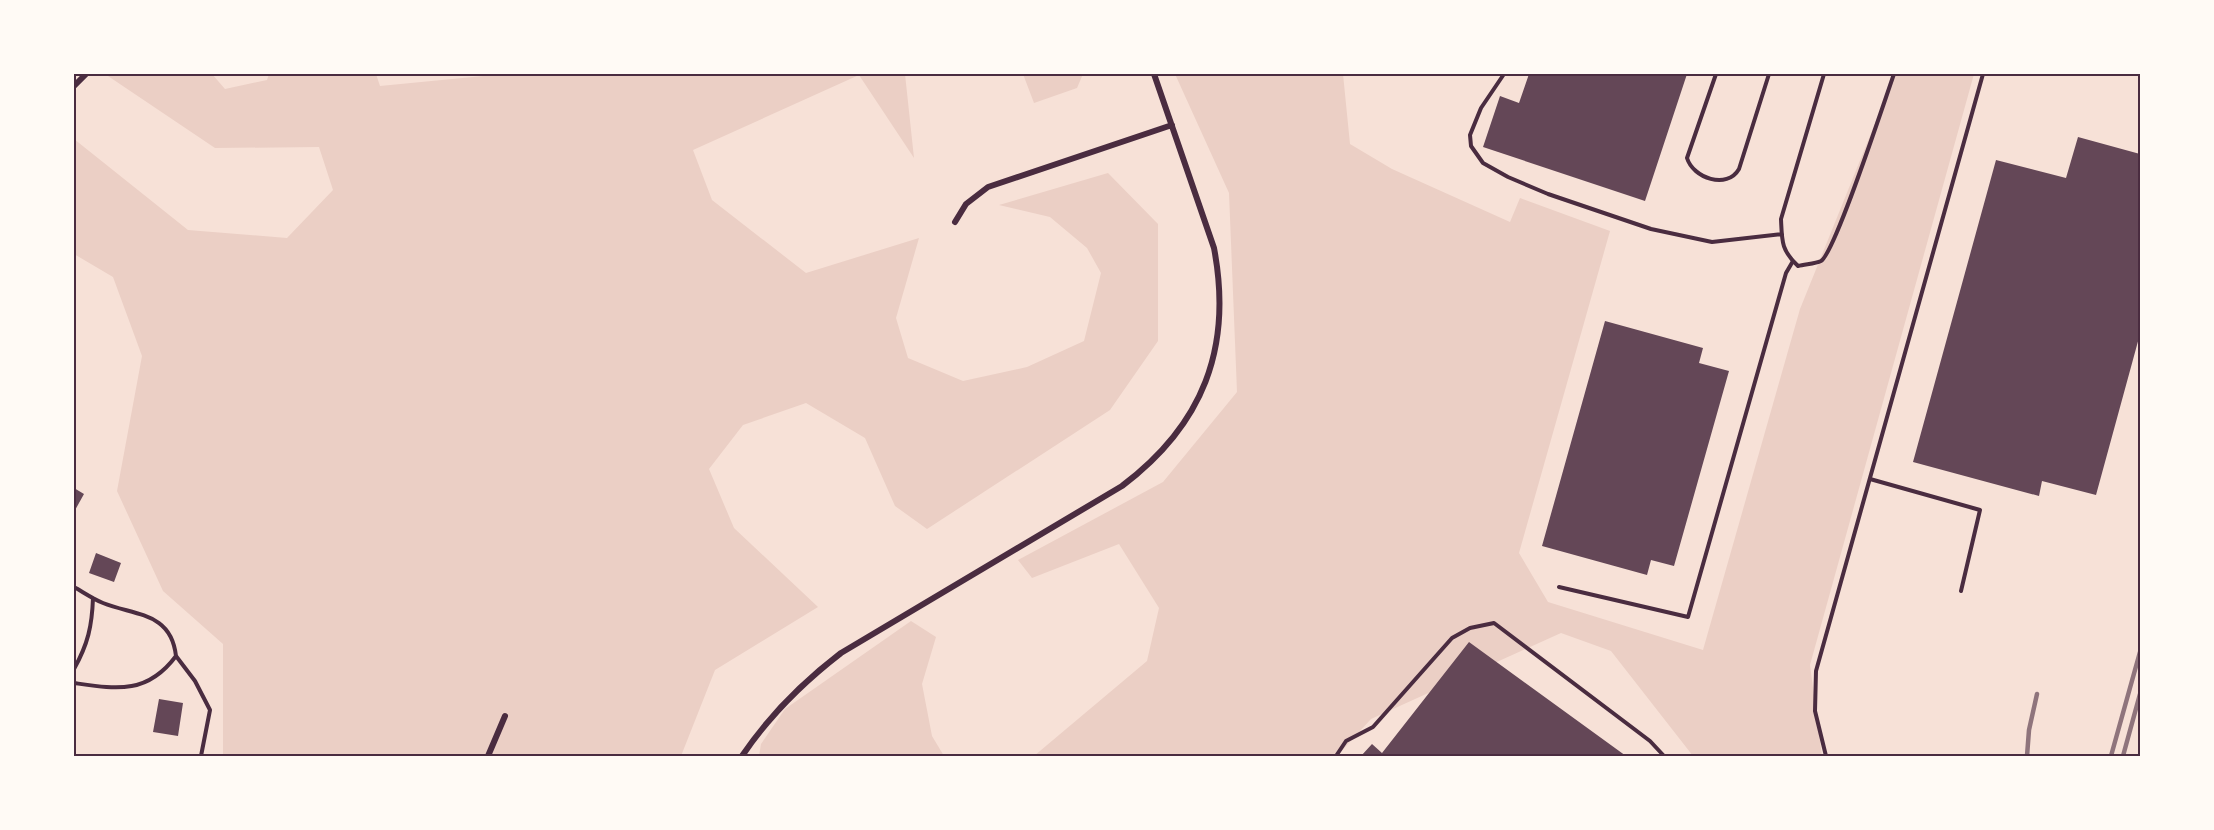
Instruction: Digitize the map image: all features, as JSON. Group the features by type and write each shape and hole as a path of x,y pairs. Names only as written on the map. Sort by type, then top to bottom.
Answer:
{"street":[{"path":"74,86 86,74"},
{"path":"742,756 782,705 813,674 841,653 1122,486 1143,470 1179,431 1193,409 1211,366 1218,334 1219,274 1214,248 1154,74"},
{"path":"955,222 966,204 988,187 1172,125"},
{"path":"488,756 505,716"}],"lane":[{"path":"1503,74 1481,108 1470,135 1471,146 1483,163 1508,177 1548,194 1651,229 1712,242 1782,234"},
{"path":"1716,74 1688,158 1692,169 1697,173 1722,181 1732,178 1739,169 1769,74"},
{"path":"1824,74 1781,219 1787,255 1798,266 1821,261 1828,253 1840,228 1894,74"},
{"path":"1826,756 1815,711 1816,671 1983,74"},
{"path":"1559,587 1688,617 1780,292 1786,273 1793,261"},
{"path":"1870,479 1980,510 1961,591"},
{"path":"74,587 103,603 152,618 166,628 174,642 176,656 195,681 210,710 201,756"},
{"path":"74,669 92,626 93,598"},
{"path":"1336,756 1346,741 1373,727 1452,638 1470,628 1494,623 1650,741 1664,756"},
{"path":"74,683 119,689 150,680 166,669 176,656"}],"shaded area":[{"path":"105,74 212,74 225,89 267,80 269,74 376,74 380,86 483,76 484,74 905,74 914,158 859,75 693,150 712,200 806,273 919,238 896,318 908,358 963,381 1027,367 1084,341 1101,273 1087,248 1050,217 999,205 1108,173 1158,224 1158,341 1110,410 927,529 895,506 865,438 806,403 743,425 709,469 734,528 818,607 715,670 681,756 223,756 223,644 163,591 117,491 142,356 113,277 74,254 74,139 188,230 287,238 333,190 319,147 215,148"},
{"path":"1023,74 1083,74 1077,88 1034,103"},
{"path":"1175,74 1343,74 1350,144 1392,169 1510,222 1520,198 1610,231 1519,553 1548,602 1703,650 1800,309 1895,74 1974,74 1810,665 1822,756 1693,756 1611,651 1561,633 1371,719 1337,756 1034,756 1147,661 1159,608 1119,544 1032,578 1018,560 1163,482 1237,392 1229,193"},
{"path":"911,621 936,637 922,684 932,736 944,756 759,756 761,744 785,709"}],"building":[{"path":"1529,74 1687,74 1645,201 1483,147 1500,96 1519,103"},
{"path":"2078,137 2140,154 2138,200 2140,200 2140,334 2096,495 2042,481 2039,496 1913,462 1996,160 2066,178"},
{"path":"1605,321 1703,348 1699,363 1729,371 1674,566 1651,560 1647,575 1542,546"},
{"path":"74,488 84,494 74,512"},
{"path":"96,553 121,563 114,582 89,573"},
{"path":"1469,642 1626,756 1361,756 1372,744 1382,753"},
{"path":"159,699 183,703 178,736 153,732"}],"railway":[{"path":"2111,756 2140,652"},
{"path":"2027,756 2029,730 2037,694"},
{"path":"2123,756 2140,694"}]}
